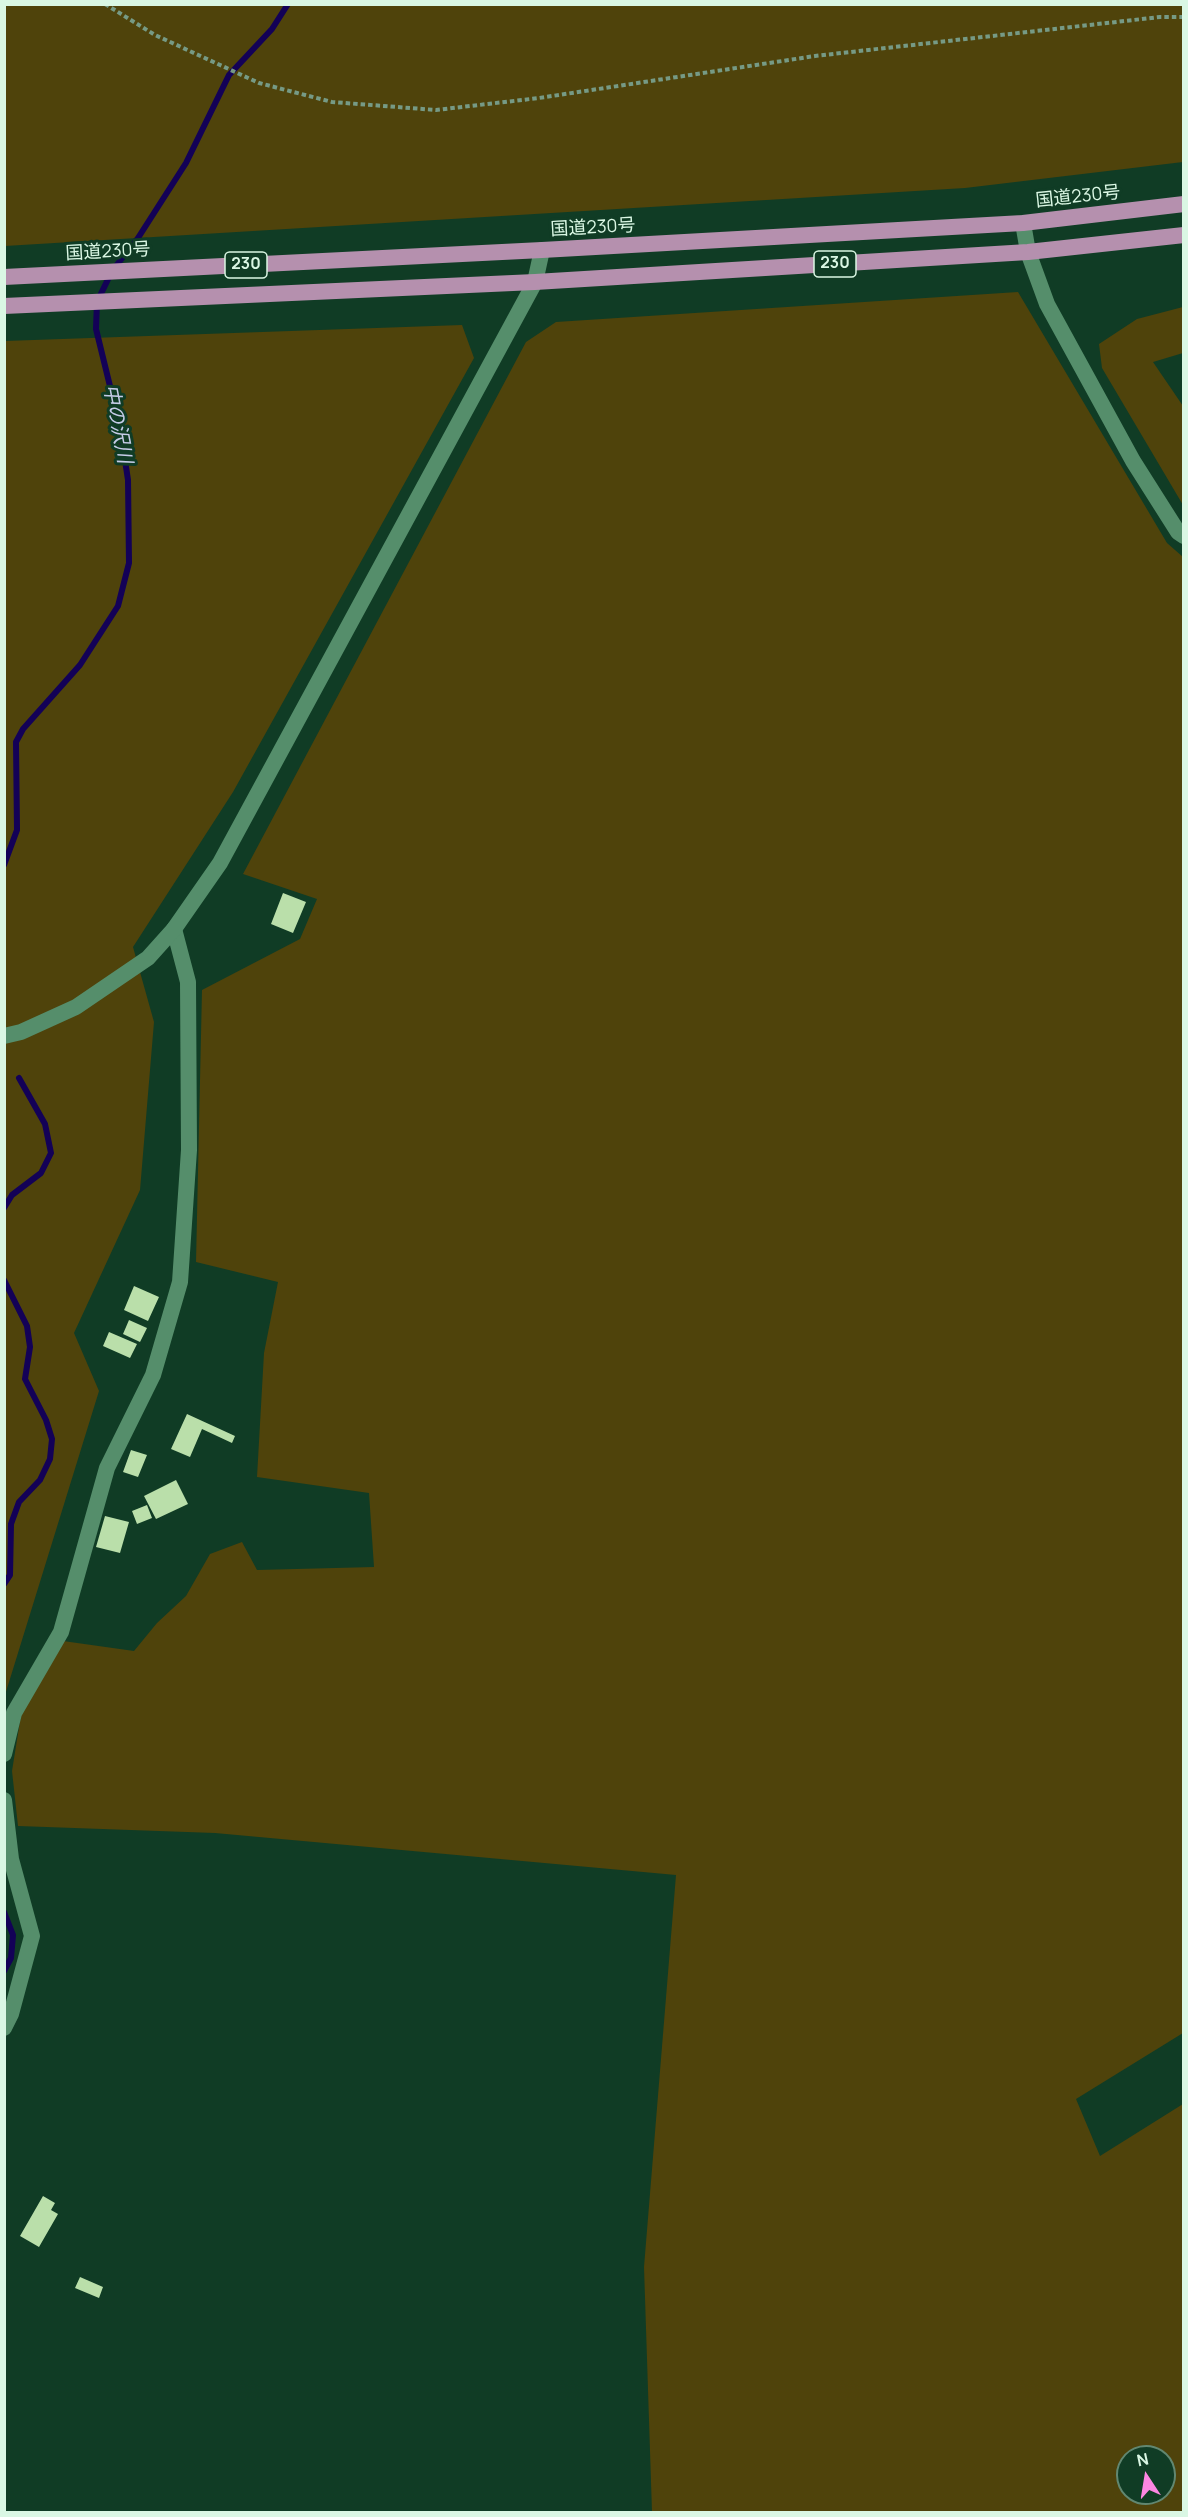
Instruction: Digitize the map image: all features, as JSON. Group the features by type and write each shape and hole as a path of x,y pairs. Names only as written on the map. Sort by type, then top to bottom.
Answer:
{"highway":[{"name":"国道230号","path":"4,277 1023,223 1184,204"},
{"name":"230","path":"4,306 535,282 1028,252 1184,235"}],"street":[{"path":"1023,223 1028,252 1047,304 1133,461 1178,532 1184,536"},
{"path":"4,1036 21,1032 76,1007 148,958 174,929 220,862 535,282 542,250"},
{"path":"4,1754 14,1713 61,1632 107,1468 153,1375 180,1282 189,1150 188,982 174,929"},
{"path":"4,1800 11,1859 32,1936 11,2014 4,2028"}],"path":[{"path":"105,4 155,35 259,83 332,102 436,110 539,98 815,56 1184,16"}],"shaded area":[{"path":"5,4 1183,5 1183,162 965,188 5,246"},
{"path":"1018,292 1167,543 1183,557 1183,2033 1076,2099 1100,2156 1183,2104 1183,2512 652,2512 644,2267 676,1875 215,1833 18,1826 12,1771 21,1715 63,1641 134,1651 157,1623 186,1596 210,1554 242,1542 257,1570 374,1567 369,1493 257,1477 264,1353 278,1282 196,1262 202,990 300,939 317,899 243,874 526,342 556,322"},
{"path":"1183,307 1183,353 1153,362 1183,406 1183,505 1102,368 1099,344 1137,319"},
{"path":"462,325 474,358 233,792 133,947 154,1022 140,1190 74,1333 99,1391 5,1695 5,341"}],"building":[{"path":"283,893 306,902 293,933 271,924"},
{"path":"134,1286 159,1297 148,1321 124,1310"},
{"path":"129,1320 147,1328 140,1342 123,1334"},
{"path":"109,1332 137,1344 130,1358 103,1346"},
{"path":"187,1414 235,1436 232,1443 202,1429 190,1457 171,1449"},
{"path":"131,1450 147,1455 138,1477 123,1472"},
{"path":"176,1480 188,1504 156,1519 144,1496"},
{"path":"147,1505 152,1518 137,1524 132,1511"},
{"path":"105,1516 129,1522 120,1553 96,1547"},
{"path":"43,2196 55,2203 51,2210 58,2214 39,2247 20,2236"},
{"path":"80,2277 103,2287 99,2298 75,2288"}],"waterway":[{"name":"中の沢川","path":"4,865 17,830 16,742 23,729 80,665 118,606 129,563 128,480 120,427 96,329 97,302 112,271 138,238 186,163 229,75 272,29 288,4"},
{"name":"中の沢川","path":"4,1208 12,1195 41,1173 51,1153 45,1124 19,1078"},
{"name":"中の沢川","path":"4,1280 27,1326 30,1347 25,1379 46,1420 52,1439 50,1459 40,1480 19,1502 11,1524 10,1575 4,1584"},
{"name":"中の沢川","path":"4,1912 13,1935 11,1958 4,1971"}]}
